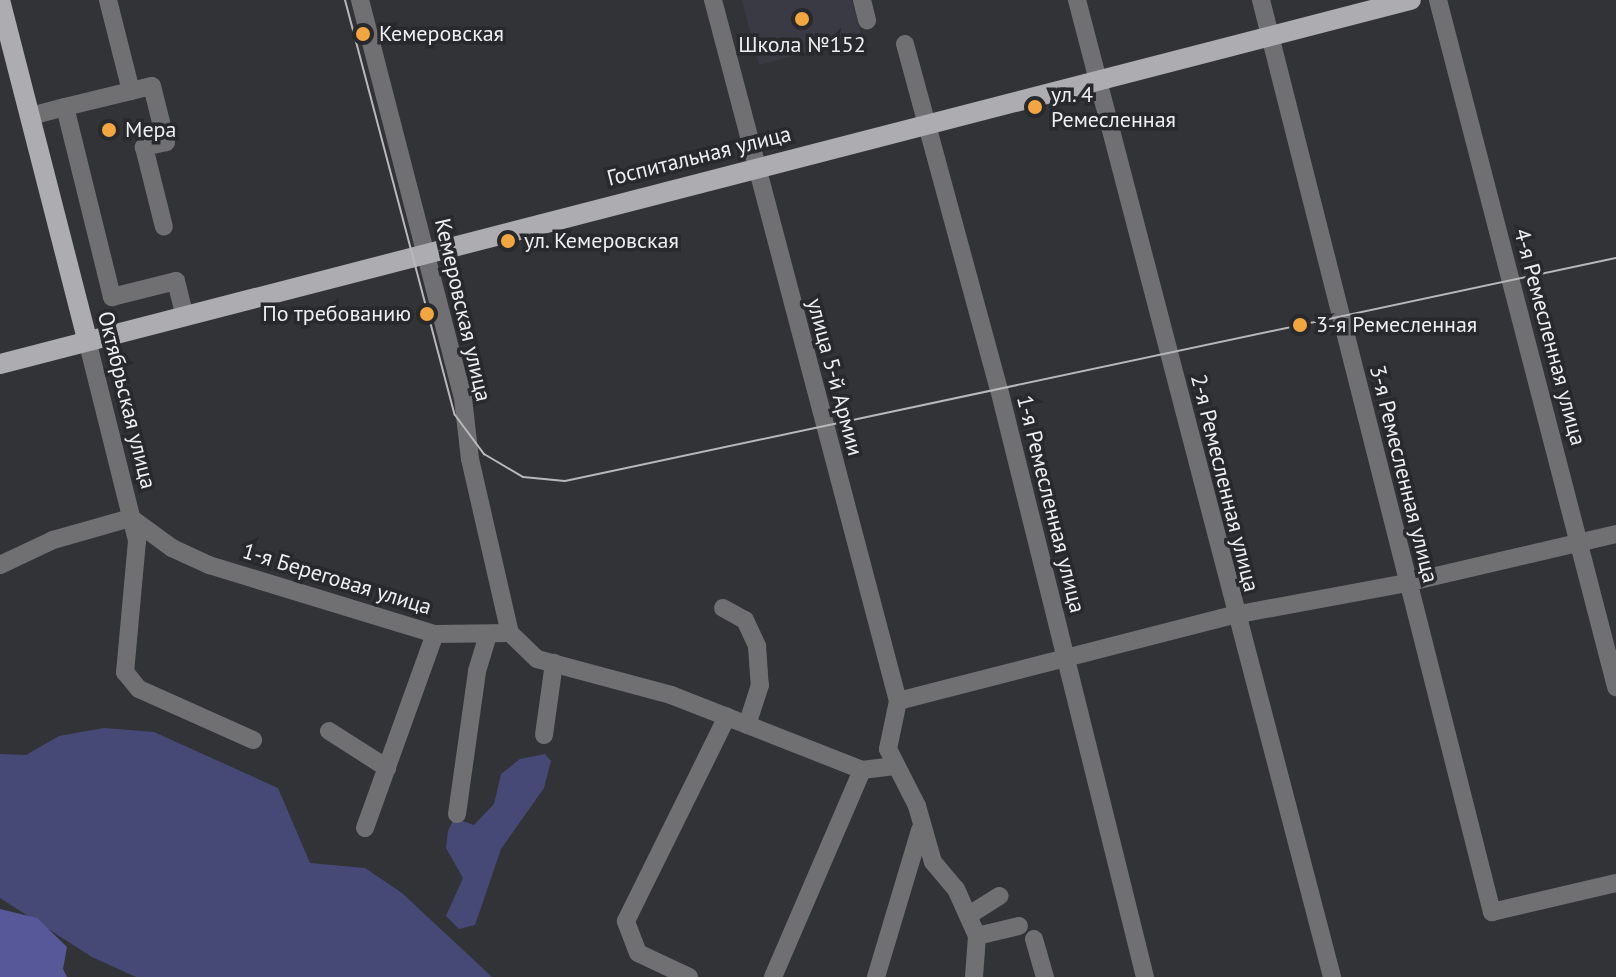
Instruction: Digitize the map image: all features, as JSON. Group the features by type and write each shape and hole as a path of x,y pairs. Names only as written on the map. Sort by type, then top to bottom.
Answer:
{"main road":[{"name":"Октябрьская улица","path":"0,0 87,340"},
{"name":"Госпитальная улица","path":"0,364 425,251 1411,0"}],"street":[{"path":"108,0 131,91"},
{"name":"Кемеровская улица","path":"360,0 463,398 470,459 510,633"},
{"name":"улица 5-й Армии","path":"713,0 754,167 898,701 888,749 893,766"},
{"path":"862,0 867,20"},
{"name":"2-я Ремесленная улица","path":"1077,0 1234,615 1332,977"},
{"name":"3-я Ремесленная улица","path":"1261,0 1406,583 1492,912 1616,883"},
{"name":"4-я Ремесленная улица","path":"1438,0 1616,687"},
{"name":"1-я Ремесленная улица","path":"905,44 1145,977"},
{"path":"31,116 152,86 166,142 144,147 164,227"},
{"path":"65,107 112,297 176,281 184,314"},
{"name":"Октябрьская улица","path":"87,340 137,541 125,672 139,689 253,740"},
{"path":"0,565 53,540 131,518"},
{"name":"1-я Береговая улица","path":"131,518 172,548 209,565 435,634 510,633"},
{"path":"898,701 1234,615 1406,583 1616,534"},
{"path":"723,608 745,620 757,646 760,685 747,725"},
{"path":"510,633 537,659 671,695 862,770 893,766 917,806 920,830 933,862 969,915 977,936 974,977"},
{"path":"365,828 435,634"},
{"path":"457,814 477,671 488,635"},
{"path":"544,735 554,663"},
{"path":"689,977 638,953 626,921 727,717"},
{"path":"329,731 387,768"},
{"path":"773,977 862,770"},
{"path":"876,977 920,830"},
{"path":"969,915 1000,896"},
{"path":"977,936 1019,926"},
{"path":"1034,939 1045,977"}],"shaded area":[{"name":"Школа №152","path":"742,0 852,0 862,38 759,65"},
{"path":"104,728 154,732 278,788 310,863 365,868 402,893 492,977 136,977 92,957 0,898 0,754 26,755 59,736"},
{"path":"545,754 551,761 544,788 501,849 475,925 459,929 446,916 463,878 446,848 448,831 454,818 474,825 494,804 501,774 520,759"},
{"path":"0,909 37,918 67,947 63,969 67,977 0,977"}],"tram line":[{"path":"345,0 455,415 484,454 523,477 565,481 1616,258"}],"place":[{"name":"Школа №152","path":"802,19"},
{"name":"Кемеровская","path":"363,34"},
{"name":"ул. 4 Ремесленная","path":"1035,107"},
{"name":"Мера","path":"109,130"},
{"name":"ул. Кемеровская","path":"508,241"},
{"name":"По требованию","path":"427,314"},
{"name":"3-я Ремесленная","path":"1300,325"}]}
